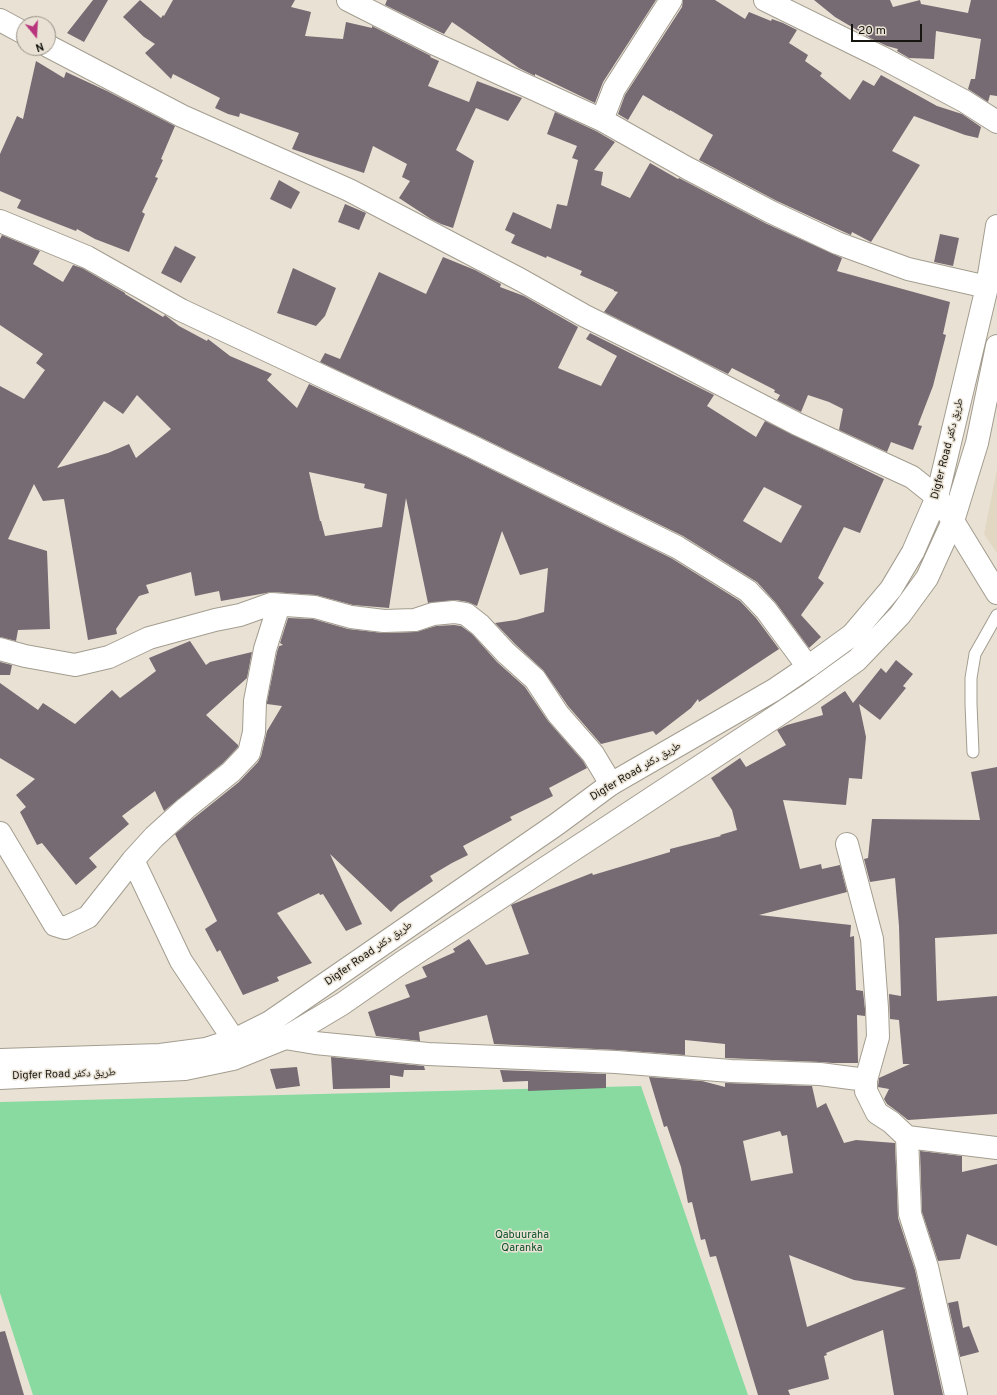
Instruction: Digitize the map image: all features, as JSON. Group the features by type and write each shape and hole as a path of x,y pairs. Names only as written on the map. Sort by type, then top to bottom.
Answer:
{"street":[{"path":"348,0 448,50 602,120 764,208 837,243 908,269 987,287"},
{"path":"602,120 614,89 671,0"},
{"path":"765,0 881,57 964,101 997,122"},
{"path":"0,20 16,29"},
{"path":"56,50 182,116 349,190 514,276 584,316 797,424 912,477 937,497 997,593"},
{"path":"0,221 87,257 181,310 471,446 678,547 748,591 766,610 808,667"},
{"name":"Digfer Road طريق دكفر","path":"0,1060 160,1055 206,1049 234,1040 270,1022 301,1002 611,784 774,690 852,635 891,589 913,552 937,497 987,287 997,226"},
{"name":"Digfer Road طريق دكفر","path":"0,1078 185,1069 233,1060 285,1038 342,1004 401,963 810,694 857,660 900,615 927,578 953,521 977,443 997,346"},
{"path":"0,649 25,656 75,665 109,657 149,638 215,620 240,615 271,604 315,607 351,617 384,621 415,620 433,614 454,612 466,614 480,625 506,653 535,679 558,714 593,754 611,784"},
{"path":"0,833 55,924 66,928 88,917 133,860 154,837 186,808 231,772 250,753 254,732 255,701 265,649 278,604"},
{"path":"847,844 872,939 878,1037 866,1080 866,1092 877,1112 891,1122 907,1137 997,1148"},
{"path":"133,860 181,961 234,1040"},
{"path":"285,1038 322,1044 428,1054 616,1062 731,1071 820,1074 866,1080"},
{"path":"907,1137 910,1214 927,1267 956,1395"}],"lane":[{"path":"973,752 971,678 975,654 997,615"}],"shaded area":[{"path":"997,469 997,553 984,534"}],"green space":[{"name":"Qabuuraha Qaranka","path":"641,1086 748,1395 33,1395 0,1293 0,1102"}],"building":[{"path":"93,0 108,0 84,42 67,33"},
{"path":"140,0 161,18 163,15 164,16 173,0 295,0 291,7 311,12 305,36 343,39 346,22 372,28 372,26 439,61 428,86 469,102 477,81 522,98 508,121 476,108 456,150 474,161 453,228 431,219 399,198 410,181 402,177 407,164 373,146 364,173 292,149 299,133 240,113 239,117 228,114 215,108 220,98 173,74 171,79 145,53 155,44 144,37 123,17"},
{"path":"387,0 656,0 603,82 595,103 535,74 535,76 519,68 452,22 444,34 385,5"},
{"path":"683,0 715,0 745,19 749,12 771,21 772,19 783,23 797,30 789,43 808,55 805,61 822,73 820,76 850,100 863,80 874,86 881,75 937,106 962,114 981,127 978,138 965,135 914,116 892,151 920,165 871,242 852,232 851,235 777,201 699,160 713,135 643,95 628,120 618,114 625,95 682,7"},
{"path":"814,0 890,0 893,7 920,0 921,4 968,13 971,0 997,0 997,96 990,95 988,102 968,89 971,79 975,79 981,39 936,31 934,59 909,58 897,51 898,49 872,39 835,17"},
{"path":"36,61 64,78 66,72 175,126 161,159 163,160 155,177 158,178 142,212 145,214 129,252 95,239 77,229 76,231 17,208 21,200 0,191 0,154 17,116 23,119"},
{"path":"555,112 596,131 615,142 594,170 603,172 601,185 630,198 650,163 678,179 679,178 765,223 842,258 837,271 950,302 943,334 946,335 933,386 918,425 922,426 913,450 891,442 887,452 839,430 843,409 829,402 808,395 801,412 777,400 780,395 774,392 775,390 732,368 728,374 604,312 618,292 580,275 582,271 511,243 515,235 505,230 513,212 551,229 557,204 567,206 578,160 572,158 577,146 547,134"},
{"path":"279,180 300,192 291,209 270,199"},
{"path":"345,204 366,213 359,230 338,222"},
{"path":"940,234 959,238 953,266 934,262"},
{"path":"2,235 40,251 33,264 63,282 73,265 82,268 163,317 165,315 179,326 207,341 208,339 230,356 272,374 267,380 297,408 309,384 466,457 671,558 740,601 756,618 779,649 699,702 698,699 691,708 656,735 653,731 601,744 568,706 543,670 495,623 516,620 544,612 548,568 520,575 502,531 477,606 468,602 456,600 428,603 406,498 389,608 353,605 316,595 272,592 221,601 219,591 195,596 191,572 146,585 149,593 139,596 116,629 117,634 88,640 64,499 43,501 34,484 8,539 47,551 50,629 18,630 16,641 0,637 0,386 24,399 45,370 36,363 43,354 0,325 0,239","holes":["137,395 171,429 136,458 129,444 108,453 57,468 104,401 123,414","309,472 365,484 364,488 387,494 382,527 325,536 320,521"]},
{"path":"175,246 196,257 181,283 161,273"},
{"path":"443,257 475,270 501,284 500,287 524,296 578,327 558,368 601,386 617,356 586,339 590,333 714,395 707,406 756,437 765,421 884,479 860,533 844,527 818,578 824,583 801,615 821,637 809,648 776,603 757,582 683,536 476,435 320,362 325,353 340,359 379,272 426,294","holes":["764,487 802,506 781,543 743,521"]},
{"path":"293,268 336,288 325,316 316,326 277,313"},
{"path":"288,618 313,619 348,629 383,633 416,632 436,626 461,626 472,634 497,662 525,687 548,721 583,761 587,768 549,788 553,796 510,817 512,820 463,846 468,855 430,876 433,881 399,904 391,912 330,854 362,924 346,931 323,894 320,895 319,893 277,913 312,963 277,977 279,981 243,995 220,950 217,952 205,929 217,921 175,834 239,782 258,762 261,756 267,731 282,706 267,704 267,702 277,652 279,646 283,645 280,643"},
{"path":"190,641 206,665 210,662 252,652 247,678 206,715 238,745 238,747 223,763 164,811 155,791 122,816 129,824 89,858 97,867 76,885 42,843 37,845 20,812 26,807 16,795 35,779 0,758 0,683 38,710 43,703 75,724 112,690 120,698 156,671 149,658"},
{"path":"896,660 913,674 903,686 906,688 880,720 859,704 866,737 862,779 849,778 846,805 783,800 800,869 821,864 822,869 840,865 847,892 759,915 851,925 850,937 854,936 856,990 863,991 865,1009 865,1016 857,1015 858,1063 725,1058 725,1044 685,1040 685,1055 494,1044 487,1015 419,1032 420,1041 376,1036 368,1012 410,997 405,985 427,977 422,967 455,952 453,949 469,939 486,965 529,954 511,905 592,873 593,875 670,852 670,849 721,836 720,835 737,830 732,810 711,778 740,758 746,767 786,745 777,730 787,725 823,715 821,707 845,691 853,703 881,668 886,673"},
{"path":"0,662 12,665 10,675 0,675"},
{"path":"997,767 997,934 935,938 937,1001 997,996 997,1114 908,1120 887,1104 884,1099 889,1089 878,1087 879,1078 910,1064 903,1064 899,1020 890,1019 889,994 901,996 899,926 895,878 870,882 864,859 868,858 872,819 980,820 971,772"},
{"path":"331,1057 424,1066 425,1070 404,1070 403,1077 390,1075 390,1088 333,1089"},
{"path":"297,1067 300,1086 276,1089 270,1069"},
{"path":"500,1070 606,1074 606,1088 528,1091 528,1081 503,1082"},
{"path":"649,1077 702,1081 725,1087 725,1083 812,1086 817,1108 826,1103 844,1143 856,1140 895,1143 898,1218 915,1270 943,1395 894,1395 883,1330 826,1353 827,1355 824,1356 829,1379 788,1390 790,1395 758,1395 716,1256 710,1257 705,1239 701,1240 692,1202 688,1203 681,1167 667,1126 664,1127","holes":["780,1131 782,1136 787,1135 793,1173 751,1181 743,1141","789,1255 854,1280 906,1288 807,1327"]},
{"path":"920,1151 962,1156 962,1172 997,1164 997,1246 967,1234 960,1259 938,1261 922,1212"},
{"path":"958,1301 963,1328 969,1326 979,1352 960,1357 948,1303"},
{"path":"5,1331 24,1395 0,1395 0,1332"}]}
